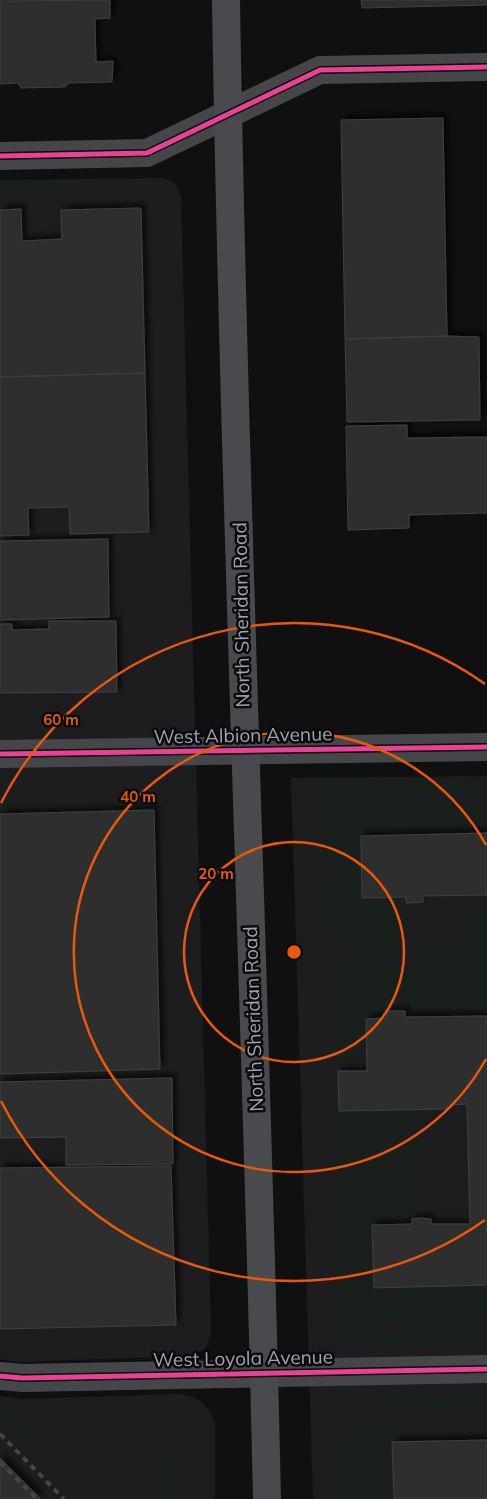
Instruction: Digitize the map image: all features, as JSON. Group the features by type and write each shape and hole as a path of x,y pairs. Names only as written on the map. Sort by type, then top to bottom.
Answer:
{"main road":[{"name":"North Sheridan Road","path":"226,0 244,750 267,1499"}],"street":[{"path":"0,156 147,153 320,70 487,67"},
{"name":"West Albion Avenue","path":"0,754 487,747"},
{"name":"West Loyola Avenue","path":"0,1376 23,1378 487,1369"}],"shaded area":[{"path":"162,178 171,181 177,186 181,197 211,1331 206,1349 189,1356 17,1362 0,1359 0,180"},
{"path":"61,181 62,195 0,196 0,182"},
{"path":"487,776 487,1499 313,1499 291,778"},
{"path":"487,778 487,794 325,796 325,780"},
{"path":"487,804 487,833 361,836 362,895 354,894 345,897 346,956 330,956 325,805"},
{"path":"406,897 407,939 405,946 400,951 387,956 356,956 354,899"},
{"path":"487,908 487,1016 405,1017 403,998 405,982 413,959 421,947 459,945 458,909"},
{"path":"330,964 356,964 356,967 393,966 397,967 400,971 394,991 393,1011 387,1018 366,1019 366,1024 355,1025 356,1061 341,1061 332,1064"},
{"path":"332,1102 339,1102 340,1111 407,1110 407,1113 418,1113 420,1163 377,1164 377,1174 420,1174 422,1218 413,1219 412,1224 372,1225 374,1287 487,1285 487,1319 340,1324"},
{"path":"487,1330 487,1346 341,1350 340,1333"},
{"path":"179,1394 191,1396 202,1402 211,1413 215,1424 215,1499 0,1499 0,1396 22,1399"},
{"path":"487,1395 487,1411 380,1413 379,1397"},
{"path":"0,1404 94,1499 80,1499 0,1422"},
{"path":"487,1427 487,1440 381,1442 382,1499 344,1499 343,1430"},
{"path":"172,1448 176,1448 177,1499 169,1499 166,1486 155,1470 156,1462 160,1456"}],"building":[{"path":"110,0 110,18 95,19 96,62 113,61 112,82 69,83 65,87 21,88 18,83 0,84 0,1"},
{"path":"361,0 487,0 487,5 362,8"},
{"path":"443,118 447,336 345,339 341,120"},
{"path":"141,208 145,373 0,377 0,210 21,209 22,241 62,239 61,210"},
{"path":"479,337 480,420 347,422 345,339"},
{"path":"145,373 149,532 70,534 69,507 28,508 29,535 0,536 0,377"},
{"path":"407,425 407,438 487,437 487,513 409,515 409,528 348,530 346,426"},
{"path":"108,539 109,617 0,620 0,541"},
{"path":"49,621 116,621 117,692 0,693 0,624 12,624 12,630 49,629"},
{"path":"154,810 160,1069 0,1074 0,814"},
{"path":"487,833 487,895 423,896 423,902 406,903 406,897 362,898 361,836"},
{"path":"387,1011 405,1011 405,1017 487,1016 487,1285 374,1288 372,1225 412,1224 412,1219 422,1218 431,1219 431,1224 470,1224 467,1104 447,1105 447,1109 339,1111 338,1071 367,1071 366,1019 387,1018"},
{"path":"172,1078 173,1164 66,1165 66,1137 0,1138 0,1082"},
{"path":"171,1166 176,1325 0,1329 0,1168"},
{"path":"487,1440 487,1499 394,1499 392,1442"},
{"path":"0,1458 41,1499 0,1499"}],"railway":[{"path":"0,1434 64,1499"},
{"path":"0,1462 37,1499"}],"cycle path":[{"path":"0,156 147,153 320,70 487,67"},
{"path":"0,754 487,747"},
{"path":"0,1376 23,1378 487,1369"}]}
